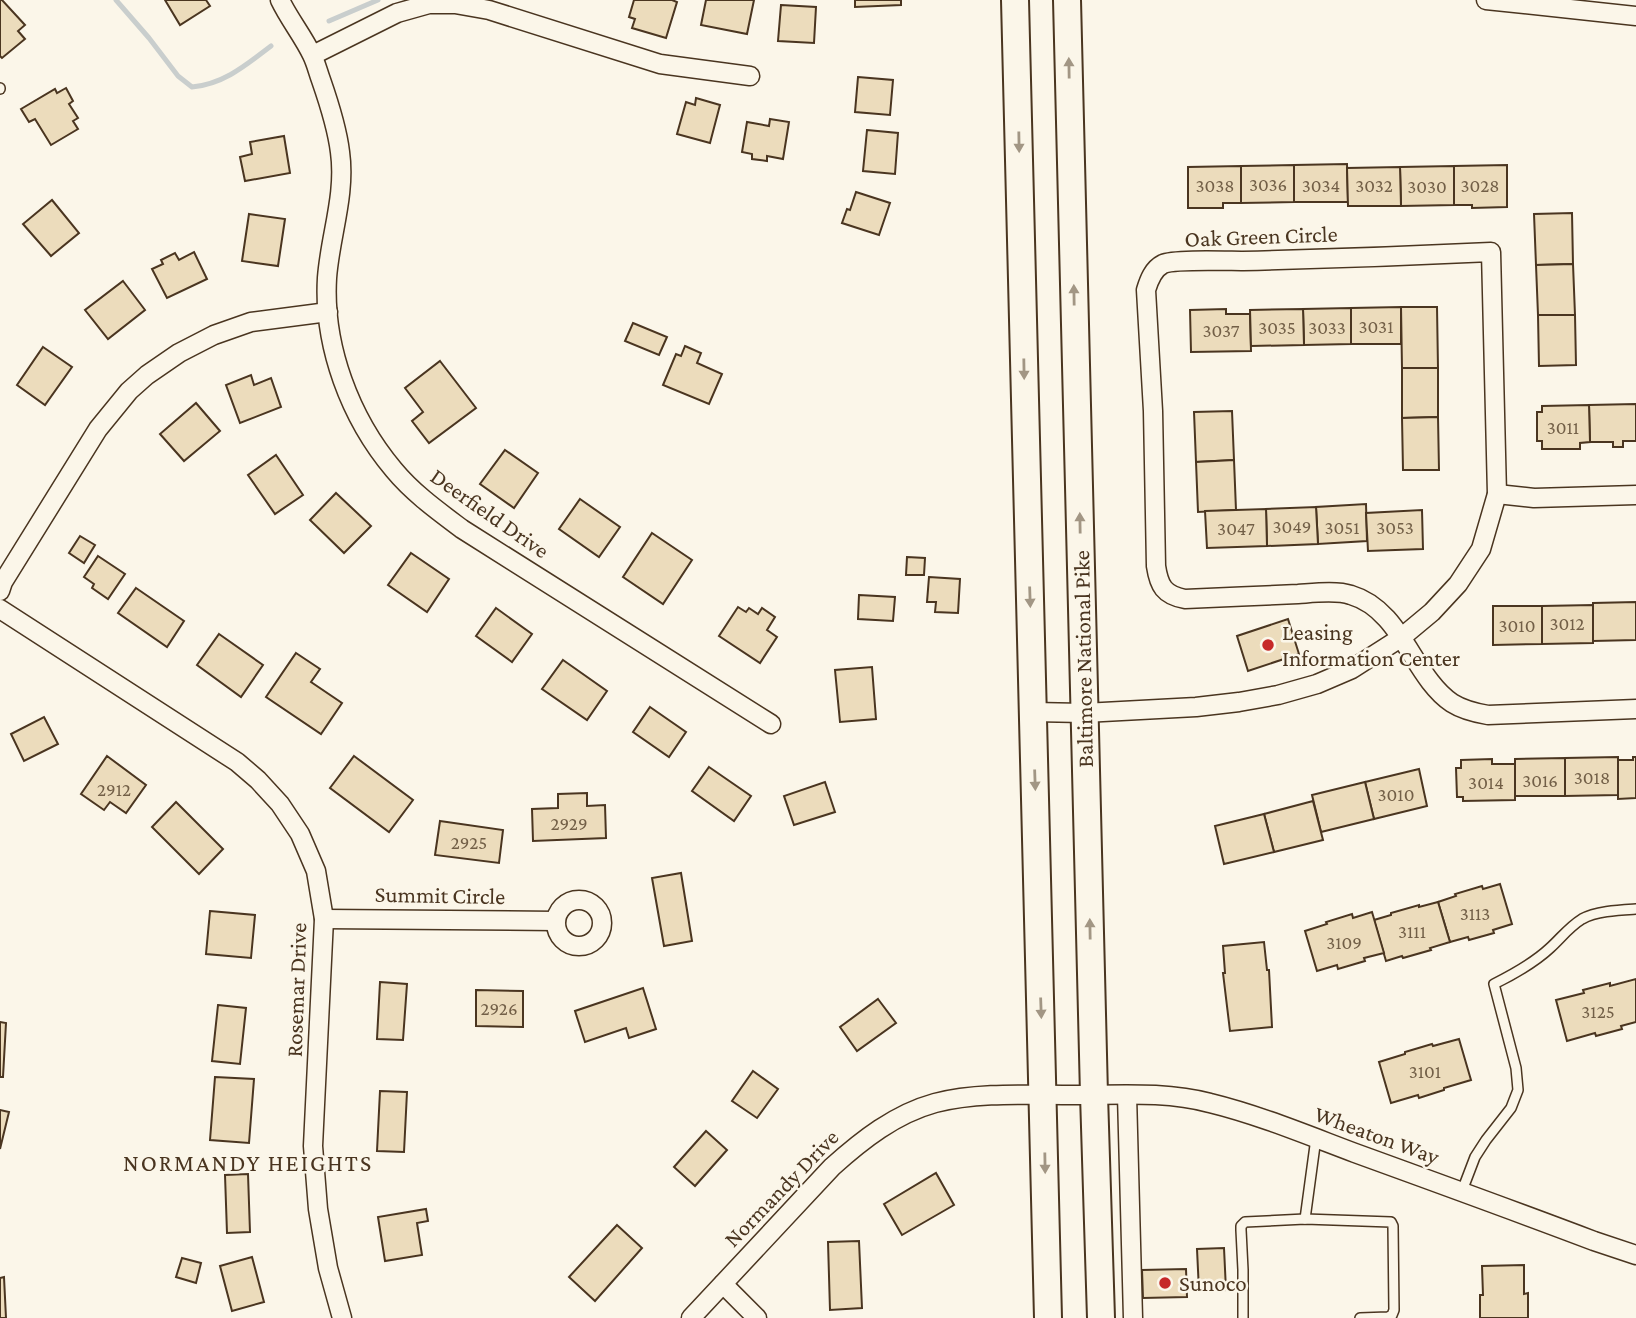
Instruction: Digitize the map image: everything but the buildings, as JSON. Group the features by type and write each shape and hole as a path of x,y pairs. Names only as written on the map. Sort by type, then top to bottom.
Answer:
{"main road":[{"path":"1015,0 1048,1318"},
{"name":"Baltimore National Pike","path":"1067,0 1101,1318"}],"street":[{"name":"Deerfield Drive","path":"280,0 313,55 331,109 341,153 340,195 327,278 328,312 335,354 347,393 372,440 394,471 427,503 462,529 771,724"},
{"path":"1487,0 1636,16"},
{"path":"313,55 397,13 429,4 455,4 489,10 660,64 750,76"},
{"name":"Oak Green Circle","path":"1033,712 1084,713 1196,707 1278,695 1317,684 1352,669 1402,637 1432,612 1458,584 1481,549 1497,494 1491,252 1164,263 1149,278 1146,290 1153,411 1156,566 1158,580 1164,590 1185,599 1350,594 1376,608 1402,637"},
{"path":"0,591 98,429 138,383 179,354 215,335 251,322 328,312"},
{"path":"1497,494 1534,498 1636,495"},
{"name":"Rosemar Drive","path":"0,609 237,762 281,804 300,834 316,871 324,919 313,1146 318,1209 328,1268 342,1318"},
{"path":"1402,637 1440,693 1454,705 1473,712 1488,715 1636,709"},
{"name":"Summit Circle","path":"324,919 556,921"},
{"name":"Normandy Drive","path":"691,1318 832,1167 857,1144 882,1127 935,1103 967,1098 1094,1095"},
{"name":"Wheaton Way","path":"1094,1095 1178,1097 1244,1112 1636,1255"},
{"path":"1127,1095 1133,1318"},
{"path":"723,1284 757,1318"}],"lane":[{"path":"1462,1191 1475,1157 1511,1108 1518,1090 1516,1068 1494,984 1518,972 1549,950 1565,932 1584,918 1617,910 1636,909"},
{"path":"1305,1219 1316,1138"},
{"path":"1243,1318 1241,1226 1245,1222 1305,1219 1391,1222 1394,1310 1388,1317 1360,1318"}],"waterway":[{"path":"116,0 178,76 192,87 224,78 271,46"},
{"path":"329,21 378,0"}],"place":[{"name":"Leasing Information Center","path":"1268,645"},
{"name":"Sunoco","path":"1165,1283"}],"district":[{"name":"NORMANDY HEIGHTS","path":"248,1162"}]}
